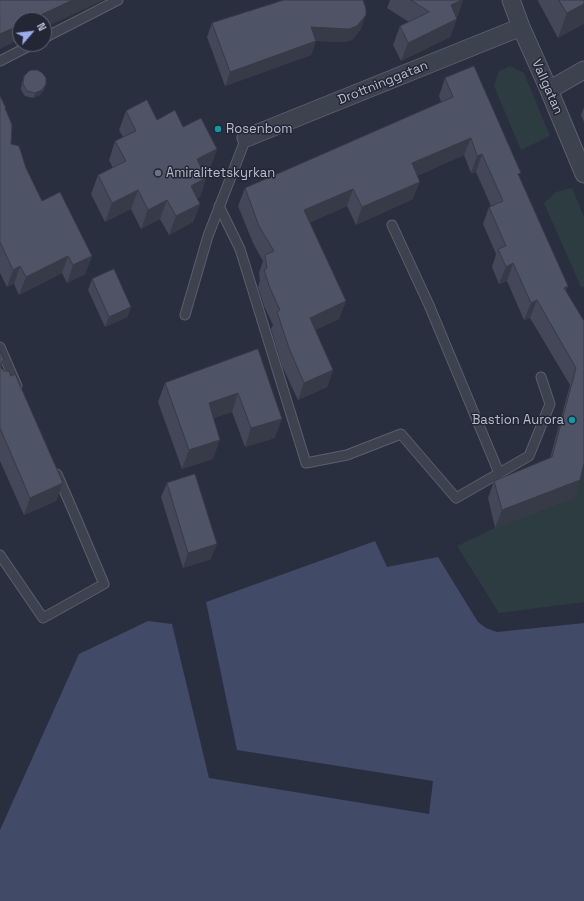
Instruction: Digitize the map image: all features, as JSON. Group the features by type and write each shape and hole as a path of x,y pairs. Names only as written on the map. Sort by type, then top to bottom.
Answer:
{"street":[{"name":"Vallgatan","path":"511,0 521,27 584,174"},
{"name":"Drottninggatan","path":"246,138 521,27"},
{"path":"549,90 584,70"}],"lane":[{"path":"52,34 118,0"},
{"path":"0,61 17,52"},
{"path":"185,315 208,236 246,138"},
{"path":"219,206 240,249 306,464 348,455 401,434 456,498 529,456 550,404 541,377"},
{"path":"392,225 428,305 499,473"},
{"path":"0,347 10,378 20,390"},
{"path":"0,555 43,618 104,584 52,462"}],"shaded area":[{"path":"510,66 524,73 550,136 521,150 494,86 499,71"},
{"path":"572,188 584,217 584,287 581,287 544,203 556,192"},
{"path":"584,455 584,602 499,613 457,546 495,528 573,498"}],"water":[{"path":"375,541 387,567 438,557 478,622 486,628 497,632 584,623 584,901 0,901 0,830 79,654 148,621 172,624 209,778 429,814 433,781 237,750 206,602"}],"building":[{"path":"0,0 73,0 47,12 12,12 12,29 0,34"},
{"path":"284,0 363,0 366,15 357,26 349,29 311,27 316,41 230,72 212,23"},
{"path":"411,0 462,0 451,5 457,19 408,43 400,26 429,12"},
{"path":"559,0 584,0 584,4 567,13"},
{"path":"474,66 521,173 518,174 568,286 564,288 584,321 584,463 580,480 502,510 494,481 552,457 576,368 537,300 531,303 513,263 506,267 498,249 506,246 489,207 503,201 482,154 477,156 471,138 412,163 420,182 362,207 353,189 304,210 346,301 310,318 333,370 304,383 289,348 277,312 280,310 264,270 267,268 265,255 274,251 259,226 245,188 453,97 445,78"},
{"path":"33,70 41,72 46,78 46,84 42,90 35,93 27,91 23,84 24,76 29,71"},
{"path":"0,96 12,125 11,144 19,146 26,168 42,201 60,192 92,256 73,265 68,256 26,277 20,266 13,270 0,242"},
{"name":"Amiralitetskyrkan","path":"147,100 157,120 175,110 183,127 201,118 217,149 197,159 206,178 191,186 200,204 176,216 167,200 148,210 138,190 112,203 98,175 126,161 115,141 136,131 126,111"},
{"path":"114,269 131,307 109,317 92,279"},
{"path":"258,349 282,419 251,428 238,393 209,403 220,440 189,450 165,383"},
{"path":"0,351 4,360 1,362 1,368 4,371 9,371 11,376 15,374 63,483 30,498 0,428"},
{"path":"195,474 217,544 188,553 167,483"}],"place":[{"name":"Rosenbom","path":"218,129"},
{"name":"Amiralitetskyrkan","path":"158,173"},
{"name":"Bastion Aurora","path":"572,420"}]}
